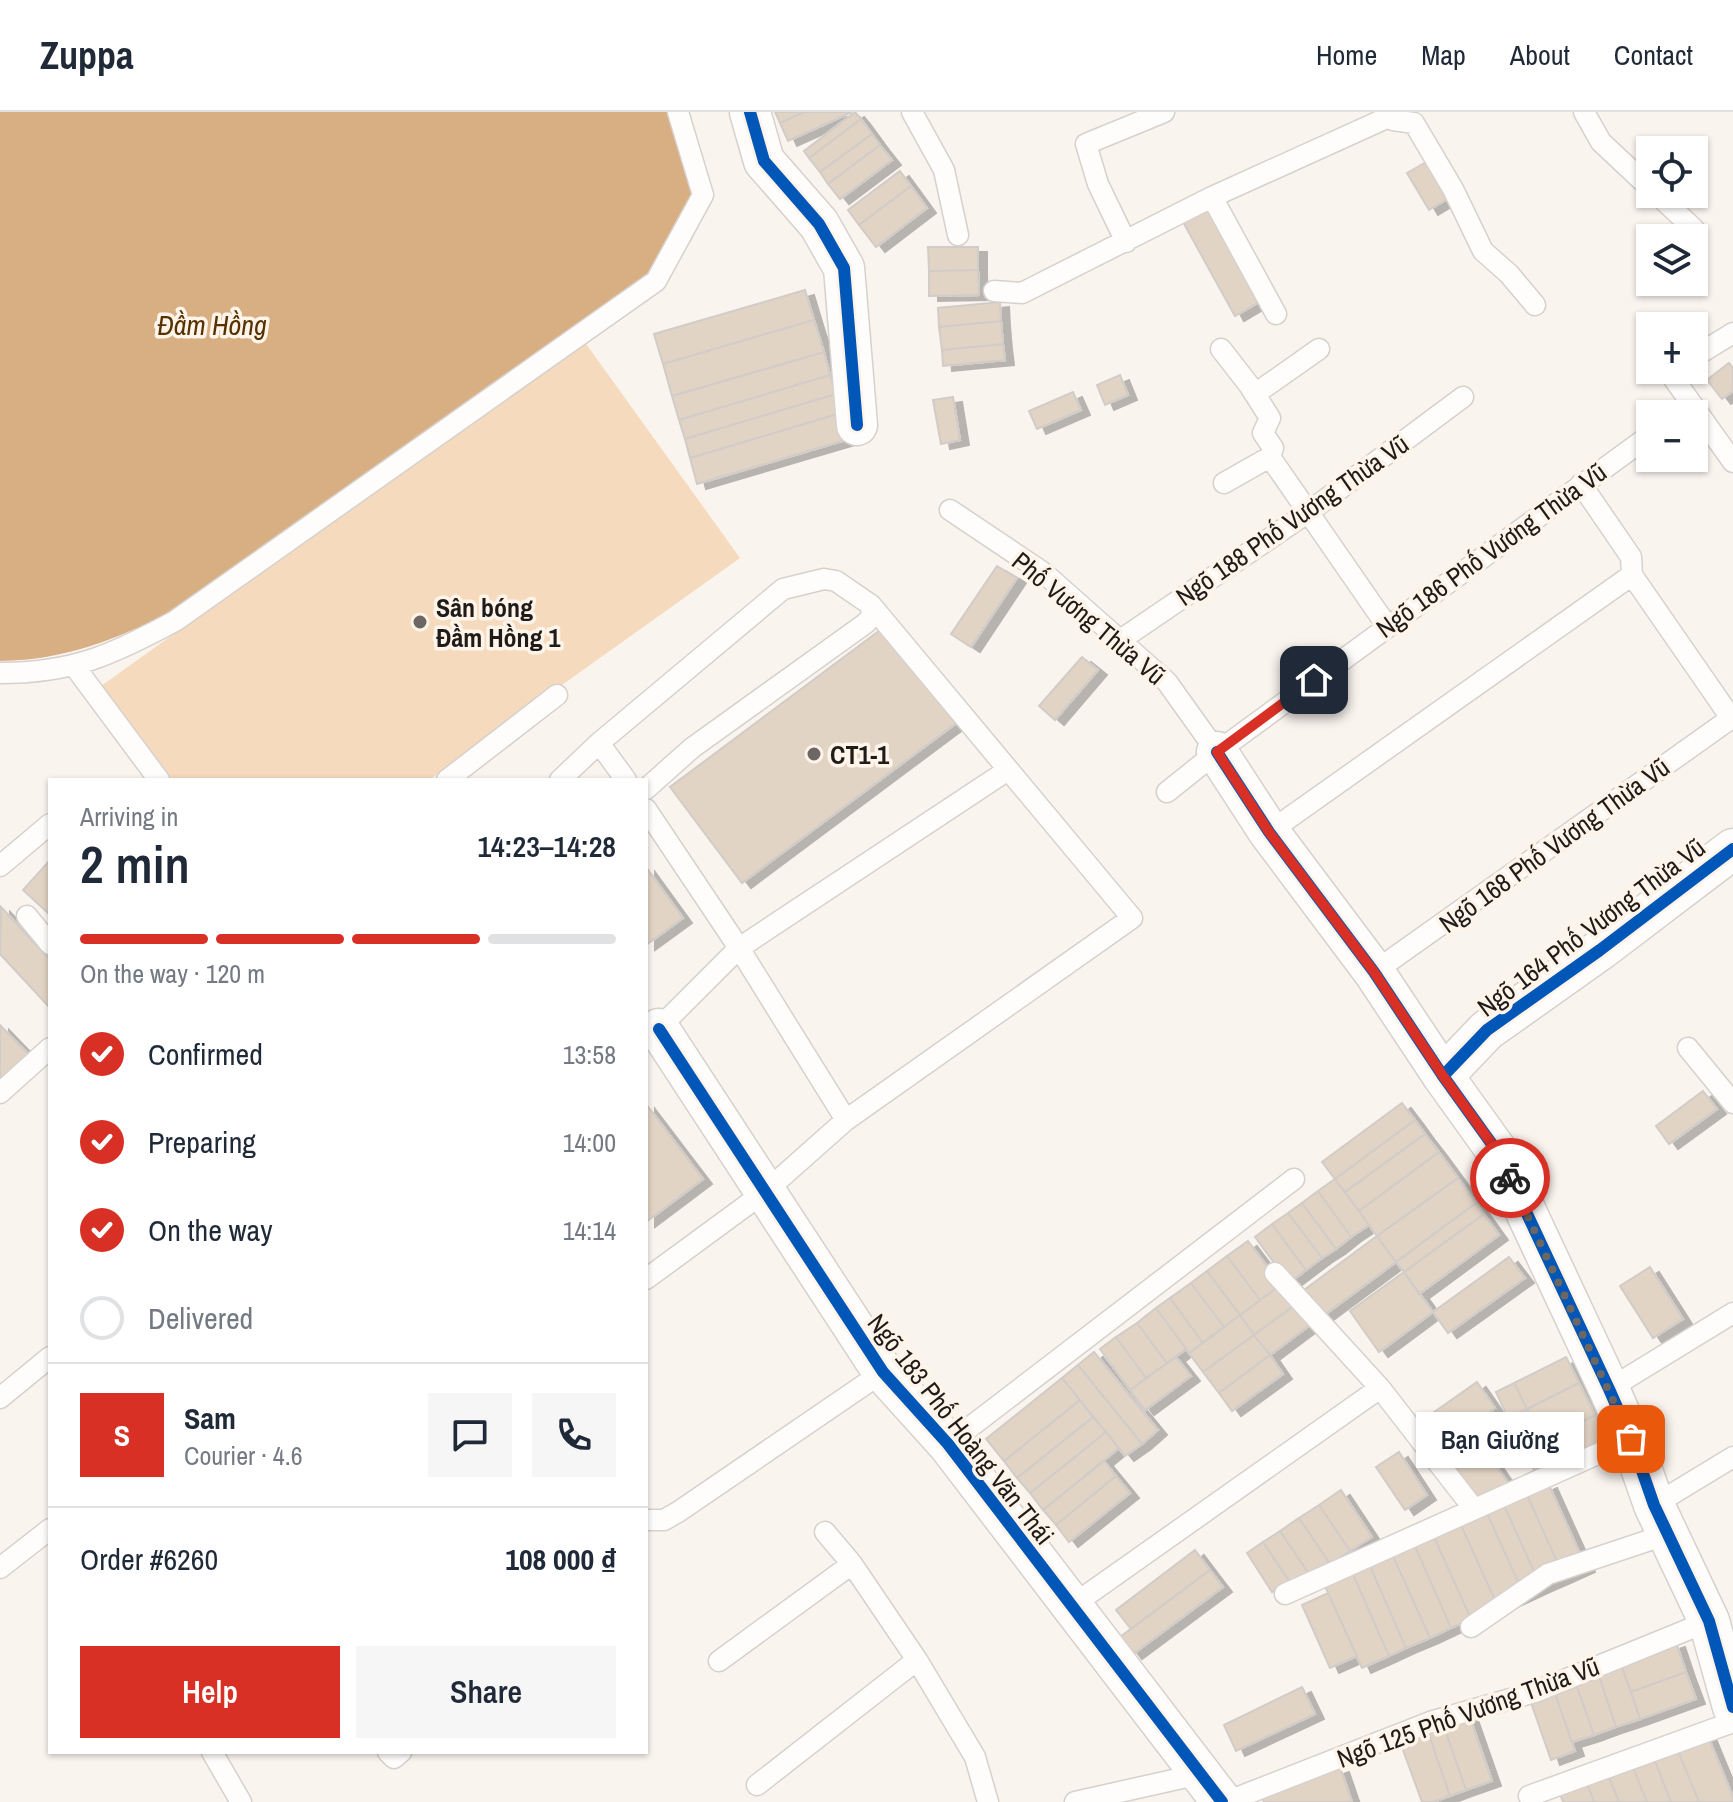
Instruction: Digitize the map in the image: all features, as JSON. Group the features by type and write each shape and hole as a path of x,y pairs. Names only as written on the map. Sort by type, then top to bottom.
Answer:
{"street":[{"path":"750,112 764,161 819,224 844,268 857,425"},
{"name":"Phố Vương Thừa Vũ","path":"1217,752 1269,832 1374,972 1499,1154 1609,1389 1661,1520 1709,1621 1733,1707"},
{"name":"Ngõ 164 Phố Vương Thừa Vũ","path":"1443,1076 1487,1030 1600,950 1733,849"},
{"name":"Ngõ 183 Phố Hoàng Văn Thái","path":"653,1034 766,1191 883,1372 948,1444 1070,1607 1216,1793"}],"lane":[{"path":"0,673 75,667 125,649 175,621 656,281 703,195 678,112"},
{"path":"912,112 944,170 958,235"},
{"path":"1126,242 1098,184 1086,144 1164,112"},
{"path":"1584,112 1601,142 1636,175"},
{"path":"994,291 1022,293 1212,197 1390,114 1393,120 1414,123 1453,189 1483,251 1509,274 1535,305"},
{"path":"1212,197 1276,314"},
{"path":"1672,208 1689,224"},
{"path":"1708,348 1733,333"},
{"path":"1221,349 1270,418 1263,433 1273,448 1270,457 1224,483"},
{"path":"1255,394 1319,349"},
{"name":"Ngõ 188 Phố Vương Thừa Vũ","path":"1119,641 1310,511 1463,397"},
{"path":"1708,434 1733,462"},
{"name":"Ngõ 186 Phố Vương Thừa Vũ","path":"1167,792 1387,626 1636,445"},
{"path":"1270,457 1387,626"},
{"path":"1581,484 1631,557 1632,575 1732,717"},
{"name":"Phố Vương Thừa Vũ","path":"950,510 1044,573 1167,682 1217,752"},
{"path":"1269,832 1632,575"},
{"path":"562,778 599,743 783,589 824,579 836,581 871,605 1132,918 846,1120 766,1191 648,1278"},
{"path":"648,787 692,748 866,623 872,616 871,605"},
{"path":"75,667 158,778"},
{"path":"450,778 557,695"},
{"name":"Ngõ 168 Phố Vương Thừa Vũ","path":"1374,972 1732,717"},
{"path":"599,743 625,778"},
{"path":"653,1034 739,948 1008,770"},
{"path":"648,812 739,948 846,1120"},
{"path":"0,866 48,826"},
{"path":"27,916 48,942"},
{"path":"1688,1048 1726,1079 1733,1103"},
{"path":"0,1093 48,1050"},
{"path":"948,1444 1294,1179"},
{"path":"1275,1273 1380,1388 1474,1509"},
{"path":"1609,1389 1733,1313"},
{"path":"0,1398 48,1359"},
{"path":"648,1520 664,1520 678,1512 883,1372"},
{"path":"1070,1607 1380,1388"},
{"path":"1285,1594 1631,1439"},
{"path":"1471,1627 1548,1574 1661,1520 1733,1457"},
{"path":"0,1568 48,1531"},
{"path":"825,1532 852,1564 917,1660 975,1757 988,1802"},
{"path":"719,1661 852,1564"},
{"name":"Ngõ 125 Phố Vương Thừa Vũ","path":"1075,1802 1216,1793 1433,1721 1535,1692 1709,1621"},
{"path":"757,1785 917,1660"},
{"path":"1529,1796 1733,1722"},
{"path":"213,1754 241,1802"}],"shaded area":[{"name":"Sân bóng Đầm Hồng 1","path":"584,341 740,558 432,778 167,778 101,686"}],"water":[{"name":"Đầm Hồng","path":"0,112 672,112 701,217 691,241 674,257 175,610 90,646 47,657 0,661"}],"building":[{"path":"775,112 804,112 780,123"},
{"path":"804,112 852,112 788,141 780,123"},
{"path":"855,112 861,119 809,158 804,151"},
{"path":"861,119 872,134 820,172 809,158"},
{"path":"872,134 880,145 828,184 820,172"},
{"path":"880,145 892,160 840,199 828,184"},
{"path":"1428,161 1449,198 1429,210 1407,173"},
{"path":"900,171 911,186 859,225 848,210"},
{"path":"911,186 927,208 876,247 859,225"},
{"path":"1213,206 1264,299 1235,316 1183,222"},
{"path":"928,247 978,247 978,270 929,271"},
{"path":"978,270 979,295 929,296 929,271"},
{"path":"805,290 814,320 663,364 654,334"},
{"path":"1000,302 1001,321 939,327 938,308"},
{"path":"814,320 824,352 672,396 663,364"},
{"path":"1001,321 1003,344 942,350 939,327"},
{"path":"1003,344 1005,360 943,366 942,350"},
{"path":"824,352 830,375 679,420 672,396"},
{"path":"1729,363 1733,368 1733,391 1722,399 1708,379"},
{"path":"830,375 836,394 685,439 679,420"},
{"path":"1120,375 1128,395 1105,405 1097,385"},
{"path":"1073,392 1081,410 1037,429 1029,411"},
{"path":"836,394 841,413 690,458 685,439"},
{"path":"953,397 960,440 941,444 933,400"},
{"path":"841,413 849,439 697,484 690,458"},
{"path":"997,566 1017,578 971,647 951,634"},
{"name":"CT1-1","path":"887,625 959,721 742,883 670,787"},
{"path":"1082,657 1098,670 1055,720 1039,706"},
{"path":"48,862 48,913 23,890"},
{"path":"648,870 683,918 648,944"},
{"path":"1,907 48,958 48,1006 0,954"},
{"path":"0,1025 28,1054 0,1080"},
{"path":"1703,1091 1717,1109 1669,1144 1656,1126"},
{"path":"1402,1103 1415,1120 1335,1179 1322,1162"},
{"path":"648,1107 703,1179 648,1220"},
{"path":"1415,1120 1425,1134 1345,1192 1335,1179"},
{"path":"1425,1134 1439,1152 1359,1211 1345,1192"},
{"path":"1439,1152 1458,1178 1377,1236 1359,1211"},
{"path":"1458,1178 1476,1203 1396,1262 1377,1236"},
{"path":"1335,1179 1369,1225 1351,1237 1318,1191"},
{"path":"1318,1191 1351,1237 1336,1249 1302,1203"},
{"path":"1302,1203 1336,1249 1322,1258 1288,1213"},
{"path":"1476,1203 1484,1214 1404,1272 1396,1262"},
{"path":"1288,1213 1322,1258 1306,1270 1272,1224"},
{"path":"1484,1214 1499,1235 1419,1294 1404,1272"},
{"path":"1272,1224 1306,1270 1289,1283 1255,1237"},
{"path":"1377,1236 1396,1262 1323,1316 1304,1290"},
{"path":"1248,1241 1281,1285 1260,1300 1227,1256"},
{"path":"1227,1256 1260,1300 1240,1315 1207,1271"},
{"path":"1509,1257 1525,1278 1448,1333 1433,1312"},
{"path":"1650,1267 1683,1319 1653,1338 1620,1286"},
{"path":"1207,1271 1240,1315 1224,1327 1191,1283"},
{"path":"1404,1272 1433,1312 1379,1352 1350,1311"},
{"path":"1191,1283 1224,1327 1203,1343 1170,1298"},
{"path":"1281,1285 1295,1305 1254,1335 1240,1315"},
{"path":"1170,1298 1203,1343 1189,1353 1156,1308"},
{"path":"1295,1305 1310,1325 1270,1355 1254,1335"},
{"path":"1156,1308 1186,1349 1167,1363 1137,1323"},
{"path":"1240,1315 1254,1335 1203,1372 1189,1353"},
{"path":"1137,1323 1167,1363 1146,1378 1116,1337"},
{"path":"1254,1335 1270,1355 1219,1393 1203,1372"},
{"path":"1116,1337 1146,1378 1130,1390 1100,1349"},
{"path":"1094,1352 1158,1430 1142,1444 1078,1365"},
{"path":"1270,1355 1283,1374 1232,1411 1219,1393"},
{"path":"1176,1357 1191,1376 1145,1410 1130,1390"},
{"path":"1566,1357 1579,1383 1527,1409 1514,1383"},
{"path":"1078,1365 1142,1444 1125,1456 1062,1378"},
{"path":"1062,1378 1080,1400 1004,1461 986,1439"},
{"path":"1477,1382 1495,1408 1437,1448 1420,1422"},
{"path":"1514,1383 1527,1409 1508,1418 1496,1392"},
{"path":"1579,1383 1595,1415 1543,1441 1527,1409"},
{"path":"1080,1400 1093,1417 1017,1478 1004,1461"},
{"path":"1527,1409 1555,1467 1537,1476 1508,1418"},
{"path":"1595,1415 1608,1441 1555,1467 1543,1441"},
{"path":"1093,1417 1106,1432 1030,1493 1017,1478"},
{"path":"1469,1426 1508,1483 1477,1505 1437,1448"},
{"path":"1106,1432 1119,1448 1043,1510 1030,1493"},
{"path":"1399,1452 1427,1495 1405,1510 1376,1467"},
{"path":"1104,1461 1116,1476 1056,1525 1043,1510"},
{"path":"1116,1476 1130,1493 1069,1542 1056,1525"},
{"path":"1548,1483 1586,1567 1564,1577 1526,1493"},
{"path":"1341,1490 1372,1537 1350,1551 1319,1505"},
{"path":"1526,1493 1564,1577 1541,1587 1503,1503"},
{"path":"1503,1503 1541,1587 1524,1595 1486,1511"},
{"path":"1319,1505 1350,1551 1330,1564 1299,1518"},
{"path":"1486,1511 1524,1595 1498,1607 1460,1523"},
{"path":"1299,1518 1330,1564 1311,1577 1280,1531"},
{"path":"1460,1523 1498,1607 1471,1619 1433,1535"},
{"path":"1280,1531 1309,1574 1292,1585 1263,1542"},
{"path":"1433,1535 1471,1619 1451,1628 1414,1544"},
{"path":"1263,1542 1289,1581 1272,1592 1247,1553"},
{"path":"1414,1544 1451,1628 1430,1638 1392,1554"},
{"path":"1195,1550 1210,1570 1131,1629 1116,1610"},
{"path":"1392,1554 1430,1638 1406,1648 1369,1564"},
{"path":"1369,1564 1406,1648 1389,1656 1352,1572"},
{"path":"1210,1570 1223,1587 1133,1654 1120,1637"},
{"path":"1352,1572 1389,1656 1362,1668 1324,1584"},
{"path":"1328,1593 1357,1656 1330,1668 1302,1605"},
{"path":"1676,1642 1686,1672 1631,1692 1620,1661"},
{"path":"1620,1661 1640,1719 1616,1727 1597,1670"},
{"path":"1597,1670 1616,1727 1594,1735 1574,1678"},
{"path":"1686,1672 1696,1699 1640,1719 1631,1692"},
{"path":"1574,1678 1594,1735 1572,1742 1552,1685"},
{"path":"1552,1685 1575,1751 1551,1760 1528,1694"},
{"path":"1302,1687 1315,1714 1236,1751 1224,1725"},
{"path":"1469,1715 1492,1781 1466,1790 1443,1724"},
{"path":"1443,1724 1466,1790 1450,1796 1427,1729"},
{"path":"1427,1729 1450,1796 1433,1802 1422,1802 1399,1739"},
{"path":"1707,1734 1733,1802 1699,1802 1676,1746"},
{"path":"1676,1746 1699,1802 1671,1802 1653,1756"},
{"path":"1653,1756 1671,1802 1647,1802 1632,1765"},
{"path":"1632,1765 1647,1802 1619,1802 1608,1775"},
{"path":"1340,1767 1352,1802 1264,1802 1261,1795"},
{"path":"1608,1775 1619,1802 1594,1802 1587,1783"},
{"path":"1587,1783 1594,1802 1563,1802 1560,1794"}],"cycle path":[{"path":"750,112 764,161 819,224 844,268 857,425"},
{"path":"1217,752 1269,832 1374,972 1499,1154 1609,1389 1631,1439 1654,1505 1709,1621 1733,1707"},
{"path":"1443,1076 1487,1030 1600,950 1733,849"},
{"path":"659,1029 883,1372 948,1444 1222,1802"}],"way so far":[{"path":"1510,1178 1631,1439"}],"place":[{"name":"Sân bóng Đầm Hồng 1","path":"420,622"},
{"name":"CT1-1","path":"814,754"},
{"name":"Bạn Giường","path":"1631,1439"}],"route":[{"path":"1314,680 1217,752 1269,832 1374,972 1499,1154 1510,1178"}]}
